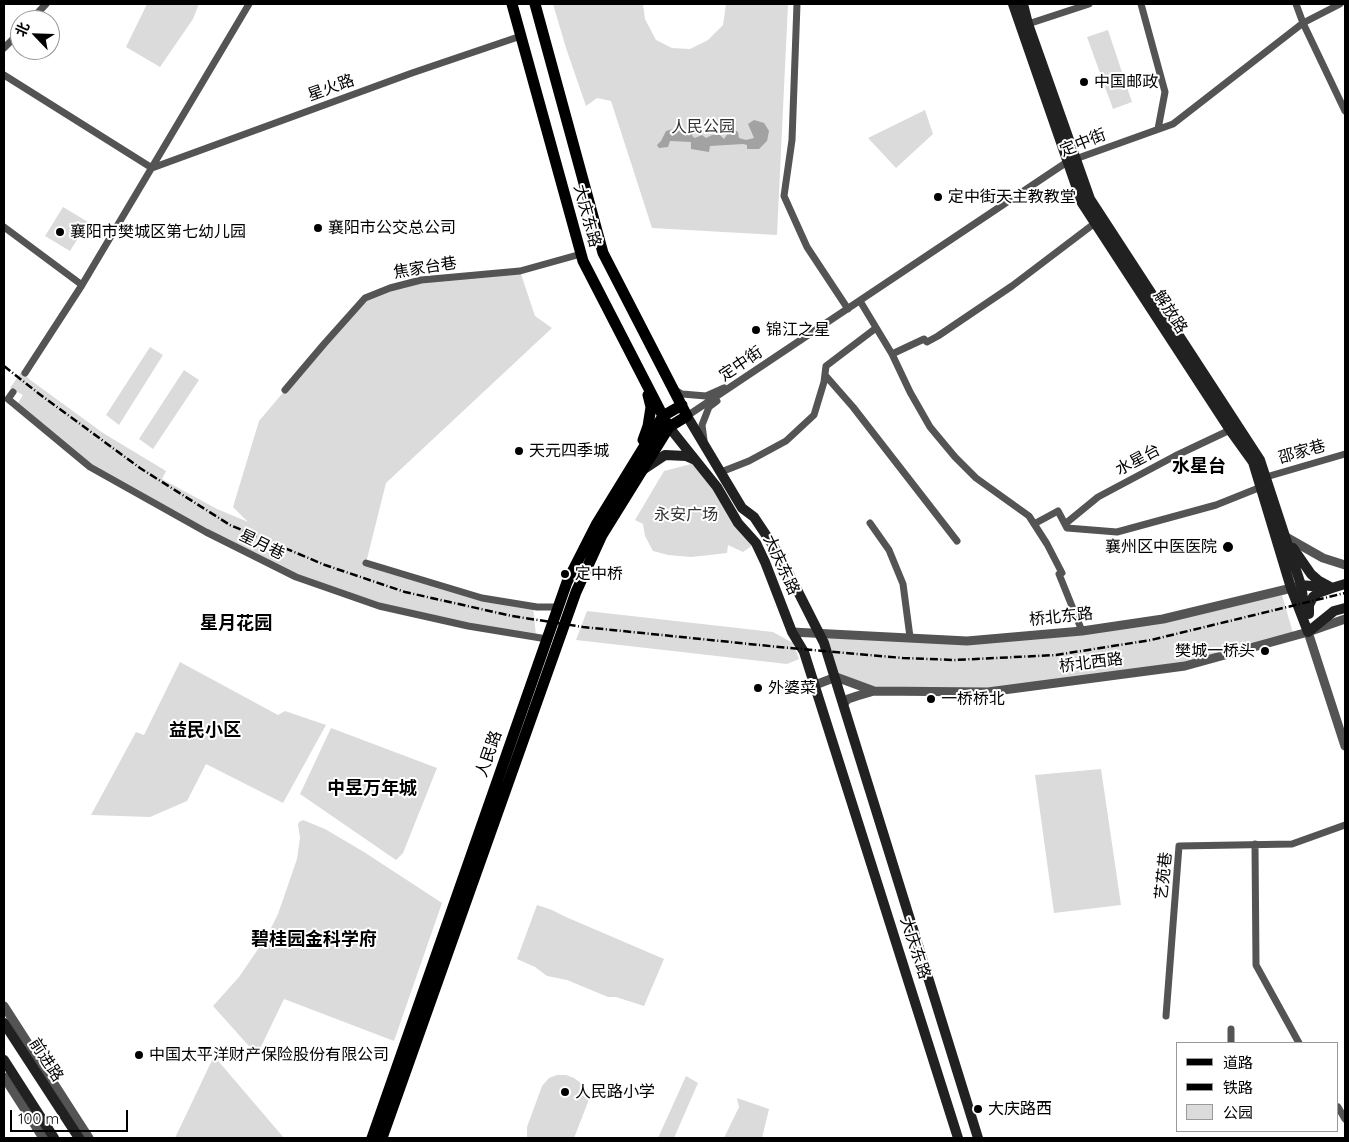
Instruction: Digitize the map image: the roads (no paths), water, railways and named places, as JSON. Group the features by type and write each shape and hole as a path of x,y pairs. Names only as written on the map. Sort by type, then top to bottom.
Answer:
{"main road":[{"name":"大庆东路","path":"512,4 583,261 666,421 718,487 738,523 756,543 792,632 804,652 958,1138"},
{"name":"大庆东路","path":"535,4 603,253 687,416 742,508 754,517 780,556 824,643 978,1138"},
{"name":"解放路","path":"1012,4 1071,160 1090,199 1260,460 1286,537 1308,632"},
{"name":"解放路","path":"1023,4 1071,160 1082,203 1230,430 1253,462 1296,586"},
{"path":"640,465 651,407 643,376"},
{"name":"人民路","path":"382,1138 576,592 602,535 640,465 666,421 682,404"},
{"path":"666,421 687,416"},
{"path":"640,465 665,455 686,456 699,462"},
{"name":"人民路","path":"372,1138 567,582 596,525 640,465"},
{"path":"1286,537 1311,574 1332,588"},
{"path":"1308,632 1309,605 1318,593 1345,584"},
{"path":"1296,586 1332,588"},
{"path":"1308,632 1334,611 1345,608"},
{"name":"前进路","path":"4,1022 79,1138"},
{"path":"4,1060 54,1138"}],"street":[{"path":"25,373 82,284 249,4"},
{"path":"797,4 792,140 784,196 807,247 848,309"},
{"path":"1028,24 1089,4"},
{"path":"1141,4 1165,92 1158,130"},
{"path":"1296,4 1303,23 1345,111"},
{"name":"定中街","path":"687,416 1071,160 1173,124 1303,23 1340,4"},
{"name":"星火路","path":"152,168 412,73 520,36"},
{"path":"4,75 152,168"},
{"path":"892,354 924,339 927,342 938,336 1012,286 1095,223"},
{"path":"4,227 82,284"},
{"name":"焦家台巷","path":"285,390 365,298 390,288 421,280 520,271 581,254"},
{"path":"860,301 892,354 910,392 930,427 955,457 976,478 1029,516 1047,544 1062,573 1059,574 1082,631"},
{"path":"721,472 749,461 786,440 814,415 824,382 826,366 876,328"},
{"path":"825,375 853,407 957,541"},
{"path":"674,389 682,394 706,396 738,382"},
{"path":"704,444 702,425 709,407 738,382"},
{"name":"星月巷","path":"13,392 6,401 90,467 206,532 296,577 379,606 468,626 547,639"},
{"name":"水星台","path":"1065,524 1098,497 1175,456 1230,430"},
{"name":"邵家巷","path":"1266,477 1345,454"},
{"path":"1034,524 1058,511 1067,528 1117,532 1216,505 1261,487"},
{"path":"870,523 889,550 902,584 910,638"},
{"path":"1286,537 1323,558 1345,565"},
{"path":"366,563 482,598 537,607 558,607"},
{"name":"桥北东路","path":"792,632 967,641 1082,631 1163,619 1296,586"},
{"name":"桥北西路","path":"836,677 874,691 988,692 1185,666 1308,632 1345,618"},
{"name":"解放路","path":"1308,632 1345,746"},
{"path":"815,685 836,677"},
{"path":"843,704 848,699 874,691"},
{"name":"艺苑巷","path":"1166,1016 1180,846 1292,844 1345,825"},
{"path":"1254,844 1256,965 1298,1042"},
{"path":"4,1006 88,1138"},
{"path":"1231,1029 1231,1042"},
{"path":"4,1077 43,1138"}],"tunnel":[{"path":"13,392 25,373"}],"railway":[{"path":"4,366 140,468 230,525 325,565 405,592 512,616 583,627 779,647 903,658 955,660 1056,655 1151,640 1345,593"}],"place":[{"name":"中国邮政","path":"1084,82"},
{"name":"定中街天主教教堂","path":"938,197"},
{"name":"襄阳市公交总公司","path":"318,228"},
{"name":"襄阳市樊城区第七幼儿园","path":"60,232"},
{"name":"锦江之星","path":"756,330"},
{"name":"天元四季城","path":"519,451"},
{"name":"襄州区中医医院","path":"1228,547"},
{"name":"定中桥","path":"565,574"},
{"name":"樊城一桥头","path":"1265,651"},
{"name":"外婆菜","path":"758,688"},
{"name":"一桥桥北","path":"931,699"},
{"name":"中国太平洋财产保险股份有限公司","path":"139,1055"},
{"name":"人民路小学","path":"565,1092"},
{"name":"大庆路西","path":"978,1109"}],"district":[{"name":"水星台","path":"1199,467"},
{"name":"星月花园","path":"236,624"},
{"name":"益民小区","path":"205,731"},
{"name":"中昱万年城","path":"372,789"},
{"name":"碧桂园金科学府","path":"314,940"}],"park label":[{"name":"人民公园","path":"703,127"},
{"name":"永安广场","path":"686,515"}]}
